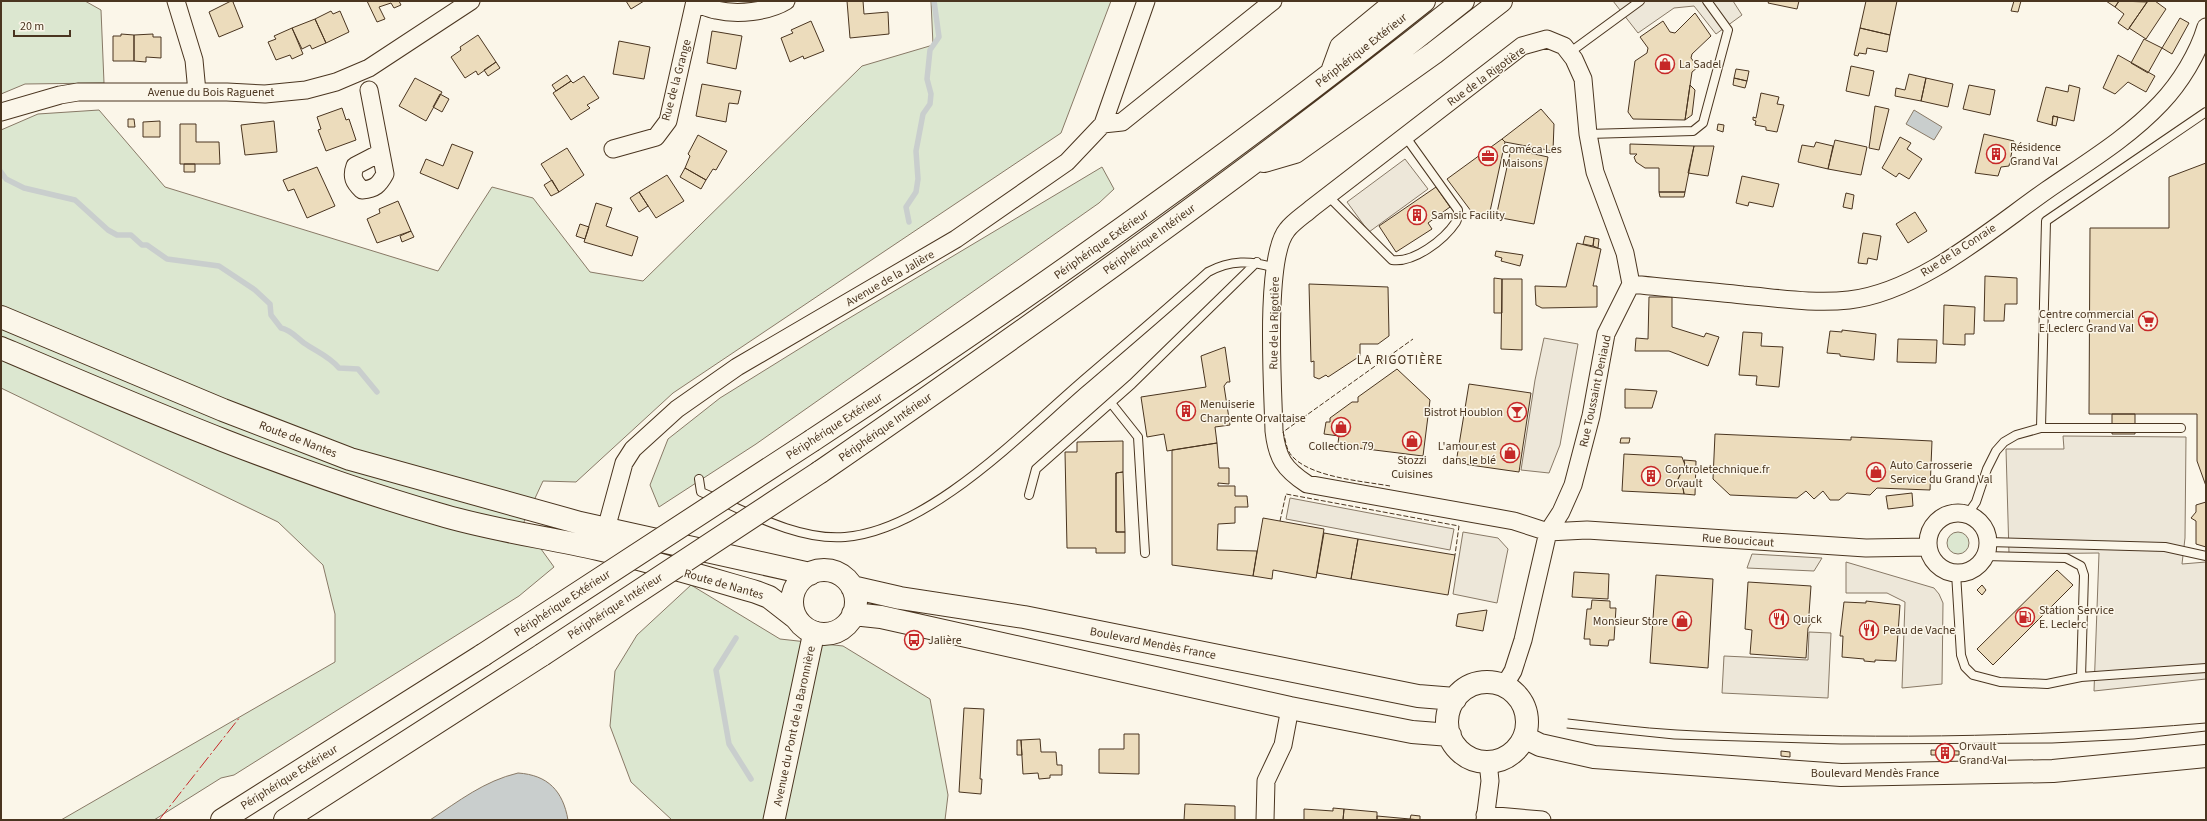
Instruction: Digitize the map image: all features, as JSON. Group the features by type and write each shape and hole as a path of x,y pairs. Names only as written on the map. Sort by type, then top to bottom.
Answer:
{"main road":[{"path":"1332,74 1341,47 1397,1"},
{"name":"Périphérique Extérieur","path":"222,820 483,655 939,357 1092,251 1332,74 1424,1"},
{"name":"Périphérique Intérieur","path":"285,820 542,655 820,472 1054,308 1251,165 1463,1"},
{"path":"1251,165 1295,152 1434,53 1501,1"},
{"name":"Route de Nantes","path":"1,316 223,410 350,459 580,523 810,574"},
{"name":"Route de Nantes","path":"1,348 123,400 287,464 400,503 468,523 599,549 756,592 769,597 796,618"},
{"path":"599,549 606,529"},
{"path":"818,571 833,572 843,577 852,587 856,599 853,614 847,624 837,631 823,634 814,632 804,627 796,618 792,604 794,593 799,583 810,574 818,571"},
{"name":"Boulevard Mendès France","path":"852,587 900,598 1024,617 1418,696 1454,700"},
{"path":"853,614 881,617 1290,708 1412,732 1450,735"},
{"path":"1492,682 1504,686 1517,696 1523,705 1527,725 1524,737 1518,747 1509,755 1499,760 1488,762 1467,756 1458,749 1450,735 1448,714 1454,700 1463,691 1480,683 1492,682"},
{"name":"Boulevard Mendès France","path":"1524,737 1540,745 1594,757 1841,775 2053,771 2206,756"}],"street":[{"path":"176,1 194,60 197,92"},
{"name":"Avenue du Bois Raguenet","path":"1,112 60,94 78,92 197,92 265,94 306,90 336,82 369,68 471,1"},
{"path":"695,2 716,10 742,12 776,7 786,1"},
{"name":"Avenue de la Jalière","path":"606,529 624,463 633,449 677,409 737,367 956,239 1067,162 1103,124 1146,1"},
{"path":"1103,124 1122,122 1273,1"},
{"name":"Rue de la Grange","path":"613,149 656,137 668,121 695,2"},
{"name":"Rue de la Conraie","path":"1631,284 1794,300 1822,301 1849,300 1870,296 1902,285 1927,272 1968,245 2127,134 2162,102 2175,86 2196,51 2206,27"},
{"name":"Rue de la Rigotière","path":"1548,532 1514,521 1307,484 1293,475 1283,464 1276,449 1274,431 1272,288 1276,253 1286,231 1328,196 1522,46 1547,39 1564,46 1569,53"},
{"path":"1569,53 1583,79 1588,134 1595,172 1625,253 1631,284"},
{"path":"369,90 380,153"},
{"name":"Rue Toussaint Deniaud","path":"1504,686 1513,671 1523,640 1548,532 1561,512 1573,485 1591,416 1606,334 1631,284"},
{"path":"1952,515 1967,515 1982,525 1986,549 1973,569 1956,573 1948,572 1934,562 1928,547 1932,528 1939,520 1952,515"},
{"name":"Rue Boucicaut","path":"1548,532 1587,530 1866,548 1928,547"},
{"name":"Avenue du Pont de la Baronnière","path":"774,820 814,632"},
{"path":"1264,820 1266,781 1283,745 1290,708"},
{"path":"1488,762 1490,781 1485,817 1542,820"}],"lane":[{"path":"1569,53 1640,1"},
{"path":"1588,134 1693,131 1703,123 1728,30 1707,1"},
{"path":"2041,428 2046,221 2206,112"},
{"path":"1328,196 1392,260 1402,262 1416,257 1442,238 1457,221 1458,210 1405,136"},
{"path":"699,479 701,492 794,531 819,537 845,537 874,532 923,509 972,478 1208,272 1231,262 1257,262 1275,268"},
{"path":"1029,495 1036,469 1110,403 1257,262"},
{"path":"1110,403 1138,437 1144,553"},
{"path":"1967,515 1976,502 1987,469 1996,451 2004,442 2016,435 2041,428 2181,428"},
{"path":"1986,549 2165,547 2206,556"},
{"path":"1986,549 2066,558 2081,566 2084,576 2081,677"},
{"path":"1956,573 1961,654 1965,667 1973,675 2000,682 2047,684 2081,677 2206,668"}],"green space":[{"path":"1,1 85,1 101,10 104,83 25,84 1,94"},
{"path":"931,1 1111,1 1061,133 673,393 576,482 543,481 523,524 554,567 519,596 234,775 221,778 154,820 61,820 335,662 335,614 323,565 278,522 1,388 1,130 38,114 99,110 165,187 438,271 492,187 533,198 590,272 643,281 862,66 933,45"},
{"path":"1102,167 1114,189 1099,203 756,444 659,507 650,485 668,439 720,398 836,326"},
{"path":"1958,532 1966,535 1969,543 1966,551 1958,554 1950,551 1947,543 1950,535"},
{"path":"691,585 780,639 843,646 930,699 948,795 945,820 672,820 631,782 610,726 615,671 637,635"}],"shaded area":[{"path":"1613,1 1733,1 1742,15 1716,34 1694,6 1674,8 1638,33"},
{"path":"1914,110 1942,127 1934,140 1906,124"},
{"path":"1405,159 1428,189 1369,232 1347,202"},
{"path":"1544,338 1578,344 1560,445 1549,473 1521,470 1535,380"},
{"path":"2063,436 2186,437 2185,538 2182,564 2206,562 2206,679 2094,691 2099,553 2009,554 2006,449 2064,449"},
{"path":"1290,498 1454,529 1450,550 1286,519"},
{"path":"1463,532 1498,538 1508,549 1497,603 1453,594"},
{"path":"1752,554 1822,558 1814,571 1747,568"},
{"path":"1846,562 1934,588 1939,594 1943,603 1942,684 1902,688 1905,602 1887,593 1846,593"},
{"path":"1809,632 1831,633 1828,698 1722,693 1724,656 1808,660"},
{"path":"518,773 538,777 552,786 562,801 568,820 430,820 483,786"}],"building":[{"path":"231,1 236,1 233,2 243,27 219,37 209,12"},
{"path":"367,1 399,1 401,5 394,8 391,3 379,7 385,19 377,22"},
{"path":"626,1 644,1 631,9"},
{"path":"847,1 863,1 864,14 888,12 889,34 850,38"},
{"path":"1769,1 1799,1 1797,9 1768,3"},
{"path":"1866,1 1897,1 1890,35 1860,28"},
{"path":"2014,1 2021,1 2018,12 2011,11"},
{"path":"2106,1 2119,1 2115,7"},
{"path":"2119,1 2147,2 2128,30 2118,23 2124,14 2115,7"},
{"path":"2148,1 2155,1 2166,9 2146,39 2129,28"},
{"path":"331,11 333,14 340,11 349,32 326,43 315,19"},
{"name":"La Sadel","path":"1695,13 1711,36 1692,54 1691,58 1698,67 1692,72 1685,120 1633,119 1628,112 1635,61 1647,53 1648,48 1640,37 1663,21 1670,32 1675,33"},
{"path":"2180,18 2189,23 2172,54 2162,48"},
{"path":"315,19 326,43 312,49 310,45 302,49 292,28"},
{"path":"811,21 824,51 804,59 803,56 790,62 781,38 793,33 791,30"},
{"path":"292,28 303,54 292,59 290,55 276,60 268,42 276,39 274,36"},
{"path":"1860,28 1890,35 1887,52 1867,48 1866,54 1859,53 1858,56 1854,55"},
{"path":"712,31 742,36 736,69 707,63"},
{"path":"121,34 134,35 134,61 113,61 113,36 121,36"},
{"path":"153,34 153,37 161,37 161,58 146,57 146,62 134,61 134,35"},
{"path":"478,35 496,62 478,75 476,71 465,78 451,57 461,50 460,47"},
{"path":"2144,39 2162,48 2148,73 2131,63"},
{"path":"619,41 650,47 644,79 613,74"},
{"path":"2118,55 2155,76 2146,92 2128,82 2115,94 2103,88"},
{"path":"496,62 500,68 488,76 484,70"},
{"path":"1851,66 1874,71 1869,96 1846,91"},
{"path":"1736,69 1749,71 1747,81 1734,78"},
{"path":"1909,74 1926,78 1921,101 1895,96 1896,88 1905,90"},
{"path":"567,75 571,81 556,91 552,85"},
{"path":"584,76 599,98 587,105 590,108 571,120 553,93 571,81 573,83"},
{"path":"415,78 442,92 426,121 399,106"},
{"path":"1734,78 1747,81 1745,88 1733,85"},
{"path":"1926,78 1953,84 1948,107 1921,101"},
{"path":"702,84 741,91 738,104 729,103 726,122 696,116"},
{"path":"1690,85 1695,90 1692,115 1685,120"},
{"path":"1969,85 1995,90 1990,115 1963,109"},
{"path":"2069,85 2080,88 2074,121 2053,116 2052,125 2037,121 2046,87 2068,92"},
{"path":"1761,93 1779,97 1777,104 1784,105 1777,132 1766,130 1766,127 1755,125 1756,121 1753,120 1753,117 1756,118"},
{"path":"440,94 449,99 442,112 433,107"},
{"path":"1875,106 1889,109 1879,150 1869,148"},
{"path":"342,108 346,120 349,119 356,140 326,151 318,130 321,129 317,117"},
{"path":"1541,109 1554,124 1553,151 1505,142 1502,139"},
{"path":"2053,116 2058,117 2056,126 2052,125"},
{"path":"128,119 134,119 135,127 128,127"},
{"path":"160,121 160,137 143,137 143,122"},
{"path":"274,121 277,152 245,155 241,125"},
{"path":"180,124 196,124 196,142 219,142 220,164 180,164"},
{"path":"1718,124 1724,125 1723,132 1717,130"},
{"name":"Résidence Grand Val","path":"1984,134 2014,141 2009,166 2001,167 1998,176 1975,173"},
{"path":"698,135 727,151 716,170 713,169 706,180 685,168 690,156 688,154"},
{"path":"1900,137 1911,143 1907,149 1922,159 1909,179 1899,173 1896,177 1882,168"},
{"path":"1502,139 1505,142 1489,216 1483,219 1471,211 1447,179"},
{"path":"1835,140 1867,147 1861,175 1828,169"},
{"path":"1816,142 1833,146 1828,169 1798,162 1802,145 1814,147"},
{"path":"452,144 473,152 458,189 420,173 426,159 443,166"},
{"path":"1630,144 1694,146 1685,192 1659,192 1659,168 1645,168 1636,162 1634,157 1637,154 1630,154"},
{"path":"1694,146 1714,146 1708,176 1688,173"},
{"path":"567,148 584,175 559,192 541,164"},
{"path":"1511,149 1548,157 1534,224 1496,217"},
{"name":"Centre commercial E.Leclerc Grand Val","path":"2206,163 2206,486 2197,461 2197,414 2089,414 2090,228 2169,228 2169,177"},
{"path":"184,164 195,164 195,172 184,172"},
{"path":"317,167 335,206 307,218 294,189 288,191 283,180"},
{"path":"685,168 706,180 701,189 680,177"},
{"path":"667,175 684,201 656,218 639,192"},
{"path":"1742,176 1779,184 1773,207 1749,202 1748,206 1736,203"},
{"path":"552,180 559,192 551,196 544,185"},
{"name":"Samsic Facility","path":"1436,187 1450,207 1428,223 1432,229 1396,252 1379,226"},
{"path":"639,192 648,206 639,212 630,198"},
{"path":"1659,192 1685,192 1684,197 1660,197"},
{"path":"1846,193 1854,195 1852,209 1843,207"},
{"path":"398,201 411,231 377,243 367,219 380,213 379,209"},
{"path":"596,203 612,208 606,226 638,237 632,256 584,242"},
{"path":"1915,212 1927,231 1908,243 1896,224"},
{"path":"580,224 589,227 585,239 576,236"},
{"path":"411,231 414,237 402,242 400,236"},
{"path":"1863,233 1881,236 1877,260 1868,258 1867,264 1858,263"},
{"path":"1585,236 1594,238 1593,246 1583,244"},
{"path":"1594,238 1599,239 1598,248 1593,246"},
{"path":"1577,243 1601,249 1593,286 1597,286 1597,307 1542,308 1536,305 1535,286 1566,287"},
{"path":"1496,251 1523,255 1520,266 1501,261 1502,258 1495,256"},
{"path":"1985,276 2017,278 2017,304 2005,304 2004,321 1984,321"},
{"path":"1494,278 1502,279 1502,313 1494,313"},
{"path":"1502,279 1522,279 1522,350 1501,349"},
{"path":"1309,284 1388,287 1389,336 1378,344 1360,344 1360,356 1328,377 1326,375 1319,379 1314,377 1314,361 1311,362"},
{"path":"1649,297 1672,297 1672,327 1704,337 1706,333 1719,337 1708,366 1669,351 1635,351 1636,338 1648,339"},
{"path":"1944,305 1975,307 1974,334 1965,334 1965,345 1943,344"},
{"path":"1842,330 1876,334 1874,360 1827,353 1830,331 1842,332"},
{"path":"1743,332 1762,333 1761,346 1783,347 1779,387 1756,385 1757,376 1739,375"},
{"path":"1898,339 1937,340 1936,363 1897,362"},
{"name":"Menuiserie Charpente Orvaltaise","path":"1225,347 1230,382 1227,382 1224,386 1230,425 1215,427 1217,443 1167,451 1164,434 1147,437 1141,397 1206,387 1201,356"},
{"path":"1397,369 1430,400 1423,456 1350,447 1338,443 1339,436 1324,434 1326,422 1330,422 1330,418 1352,402 1358,402 1358,397"},
{"path":"1469,384 1531,393 1519,472 1456,463"},
{"path":"1625,389 1657,391 1652,408 1625,408"},
{"path":"2112,414 2135,414 2135,434 2112,434"},
{"path":"1715,434 1851,440 1851,437 1932,441 1930,490 1877,488 1870,495 1847,493 1839,500 1830,500 1823,491 1814,499 1806,491 1797,498 1730,495 1713,479"},
{"path":"1621,438 1630,438 1629,443 1620,443"},
{"path":"1123,441 1123,472 1116,473 1116,532 1125,532 1125,553 1096,553 1096,548 1067,548 1065,452 1077,452 1077,442"},
{"path":"1217,443 1219,468 1229,468 1229,484 1218,483 1218,486 1235,486 1235,496 1247,496 1248,507 1235,507 1235,523 1218,524 1217,550 1257,551 1253,576 1172,565 1172,450"},
{"name":"Controletechnique.fr Orvault","path":"1624,454 1682,457 1685,465 1677,481 1683,488 1684,494 1622,491"},
{"path":"1684,460 1696,461 1695,495 1684,494 1683,488 1677,481 1685,465"},
{"path":"1123,472 1125,532 1116,532 1116,473"},
{"path":"1912,493 1913,506 1888,509 1886,496"},
{"path":"2206,502 2206,547 2196,544 2196,521 2191,518 2196,512 2196,505"},
{"path":"1263,518 1324,529 1316,578 1273,570 1272,579 1253,576"},
{"path":"1324,533 1358,539 1351,579 1317,573"},
{"path":"1358,539 1455,555 1448,595 1351,579"},
{"name":"Station Service E. Leclerc","path":"2057,570 2073,585 1993,665 1977,649"},
{"path":"1574,572 1609,574 1608,599 1572,597"},
{"name":"Monsieur Store","path":"1656,575 1713,579 1708,668 1650,663"},
{"name":"Quick","path":"1748,582 1811,586 1809,614 1812,622 1808,628 1806,658 1750,654 1752,630 1745,629"},
{"path":"1982,585 1986,590 1982,595 1977,590"},
{"path":"1592,600 1610,601 1610,608 1616,608 1614,640 1609,640 1608,646 1590,645 1590,639 1584,639 1587,609 1591,609"},
{"name":"Peau de Vache","path":"1866,601 1900,605 1896,661 1875,660 1875,662 1864,661 1864,659 1842,657 1843,636 1840,636 1844,602 1866,603"},
{"path":"1487,610 1483,631 1456,626 1458,614"},
{"path":"964,708 984,709 980,779 982,779 981,794 959,792"},
{"path":"1124,734 1139,734 1139,774 1099,773 1099,749 1124,749"},
{"path":"1040,739 1041,752 1056,752 1057,765 1062,765 1062,775 1050,775 1050,778 1039,779 1038,773 1023,774 1021,740"},
{"path":"1017,740 1021,740 1022,755 1017,755"},
{"name":"Orvault Grand Val","path":"1931,750 1959,751 1959,755 1931,755"},
{"path":"1781,751 1790,752 1790,757 1781,756"},
{"path":"1185,804 1235,806 1235,820 1184,820"},
{"path":"1333,808 1344,809 1343,820 1304,820 1304,809 1333,811"},
{"path":"1344,809 1377,812 1377,820 1343,820"},
{"path":"1411,815 1420,816 1420,820 1410,819"},
{"path":"1377,816 1410,819 1410,820 1377,820"}],"waterway":[{"path":"909,222 906,207 916,192 918,179 916,151 923,114 930,104 931,94 927,79 930,50 939,37 934,1"},
{"path":"1,172 6,179 24,188 75,200 108,230 117,235 131,235 142,245 147,245 167,259 219,266 255,290 270,304 271,315 281,328 291,332 304,343 327,357 339,368 358,369 377,392"},
{"path":"736,638 716,670 729,744 751,779"}],"tram line":[{"path":"1568,719 1677,730 1875,736 1942,736 2074,732 2206,723"},
{"path":"1567,728 1674,739 1841,744 2052,743 2134,739 2206,731"}],"fence":[{"path":"1390,486 1349,480 1319,472 1306,466 1295,459 1288,450 1283,432 1413,339"},
{"path":"1280,521 1286,494 1459,526 1455,555"}],"power":[{"path":"159,820 240,717"}],"place":[{"name":"La Sadel","path":"1665,64"},
{"name":"Résidence Grand Val","path":"1996,154"},
{"name":"Coméca Les Maisons","path":"1488,156"},
{"name":"Samsic Facility","path":"1417,215"},
{"name":"Centre commercial E.Leclerc Grand Val","path":"2148,321"},
{"name":"Menuiserie Charpente Orvaltaise","path":"1186,411"},
{"name":"Bistrot Houblon","path":"1517,412"},
{"name":"Collection 79","path":"1341,427"},
{"name":"Stozzi Cuisines","path":"1412,441"},
{"name":"L'amour est dans le blé","path":"1510,453"},
{"name":"Auto Carrosserie Service du Grand Val","path":"1876,472"},
{"name":"Controletechnique.fr Orvault","path":"1651,476"},
{"name":"Station Service E. Leclerc","path":"2025,617"},
{"name":"Quick","path":"1779,619"},
{"name":"Monsieur Store","path":"1682,621"},
{"name":"Peau de Vache","path":"1869,630"},
{"name":"Jalière","path":"914,640"},
{"name":"Orvault Grand Val","path":"1945,753"}],"district":[{"name":"LA RIGOTIÈRE","path":"1400,359"}]}
